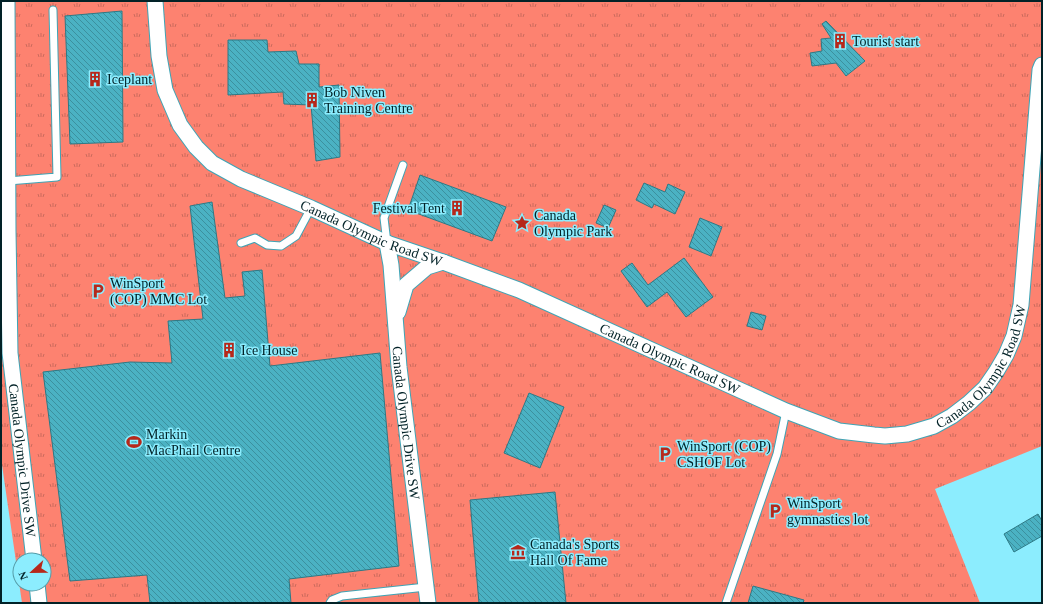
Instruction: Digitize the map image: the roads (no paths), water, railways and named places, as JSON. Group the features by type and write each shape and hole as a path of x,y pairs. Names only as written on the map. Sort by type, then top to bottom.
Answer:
{"street":[{"name":"Canada Olympic Drive SW","path":"7,1 10,353 33,552"},
{"name":"Canada Olympic Road SW","path":"155,1 159,56 165,90 180,125 196,147 212,164 241,179 311,208 387,243 519,290 786,411 839,431 885,436 907,434 934,426 952,416 970,403 985,388 996,372 1014,336 1021,305 1040,70 1042,66"},
{"name":"Canada Olympic Drive SW","path":"387,243 391,265 399,367 428,603"},
{"path":"396,318 406,285 427,267 443,262"},
{"path":"38,592 39,603"}],"lane":[{"path":"8,181 57,177 53,10"},
{"path":"387,243 384,218 403,165"},
{"path":"241,243 255,238 267,245 281,246 296,236 299,229 303,226 311,208"},
{"path":"726,603 777,454 786,411"},
{"path":"330,603 332,600 342,596 426,587"}],"place":[{"name":"Tourist start","path":"840,41"},
{"name":"Iceplant","path":"95,79"},
{"name":"Bob Niven Training Centre","path":"312,100"},
{"name":"Festival Tent","path":"457,208"},
{"name":"Canada Olympic Park","path":"522,223"},
{"name":"WinSport (COP) MMC Lot","path":"98,291"},
{"name":"Ice House","path":"229,350"},
{"name":"Markin MacPhail Centre","path":"134,442"},
{"name":"WinSport (COP) CSHOF Lot","path":"665,454"},
{"name":"WinSport gymnastics lot","path":"775,511"},
{"name":"Canada's Sports Hall Of Fame","path":"518,552"}]}
